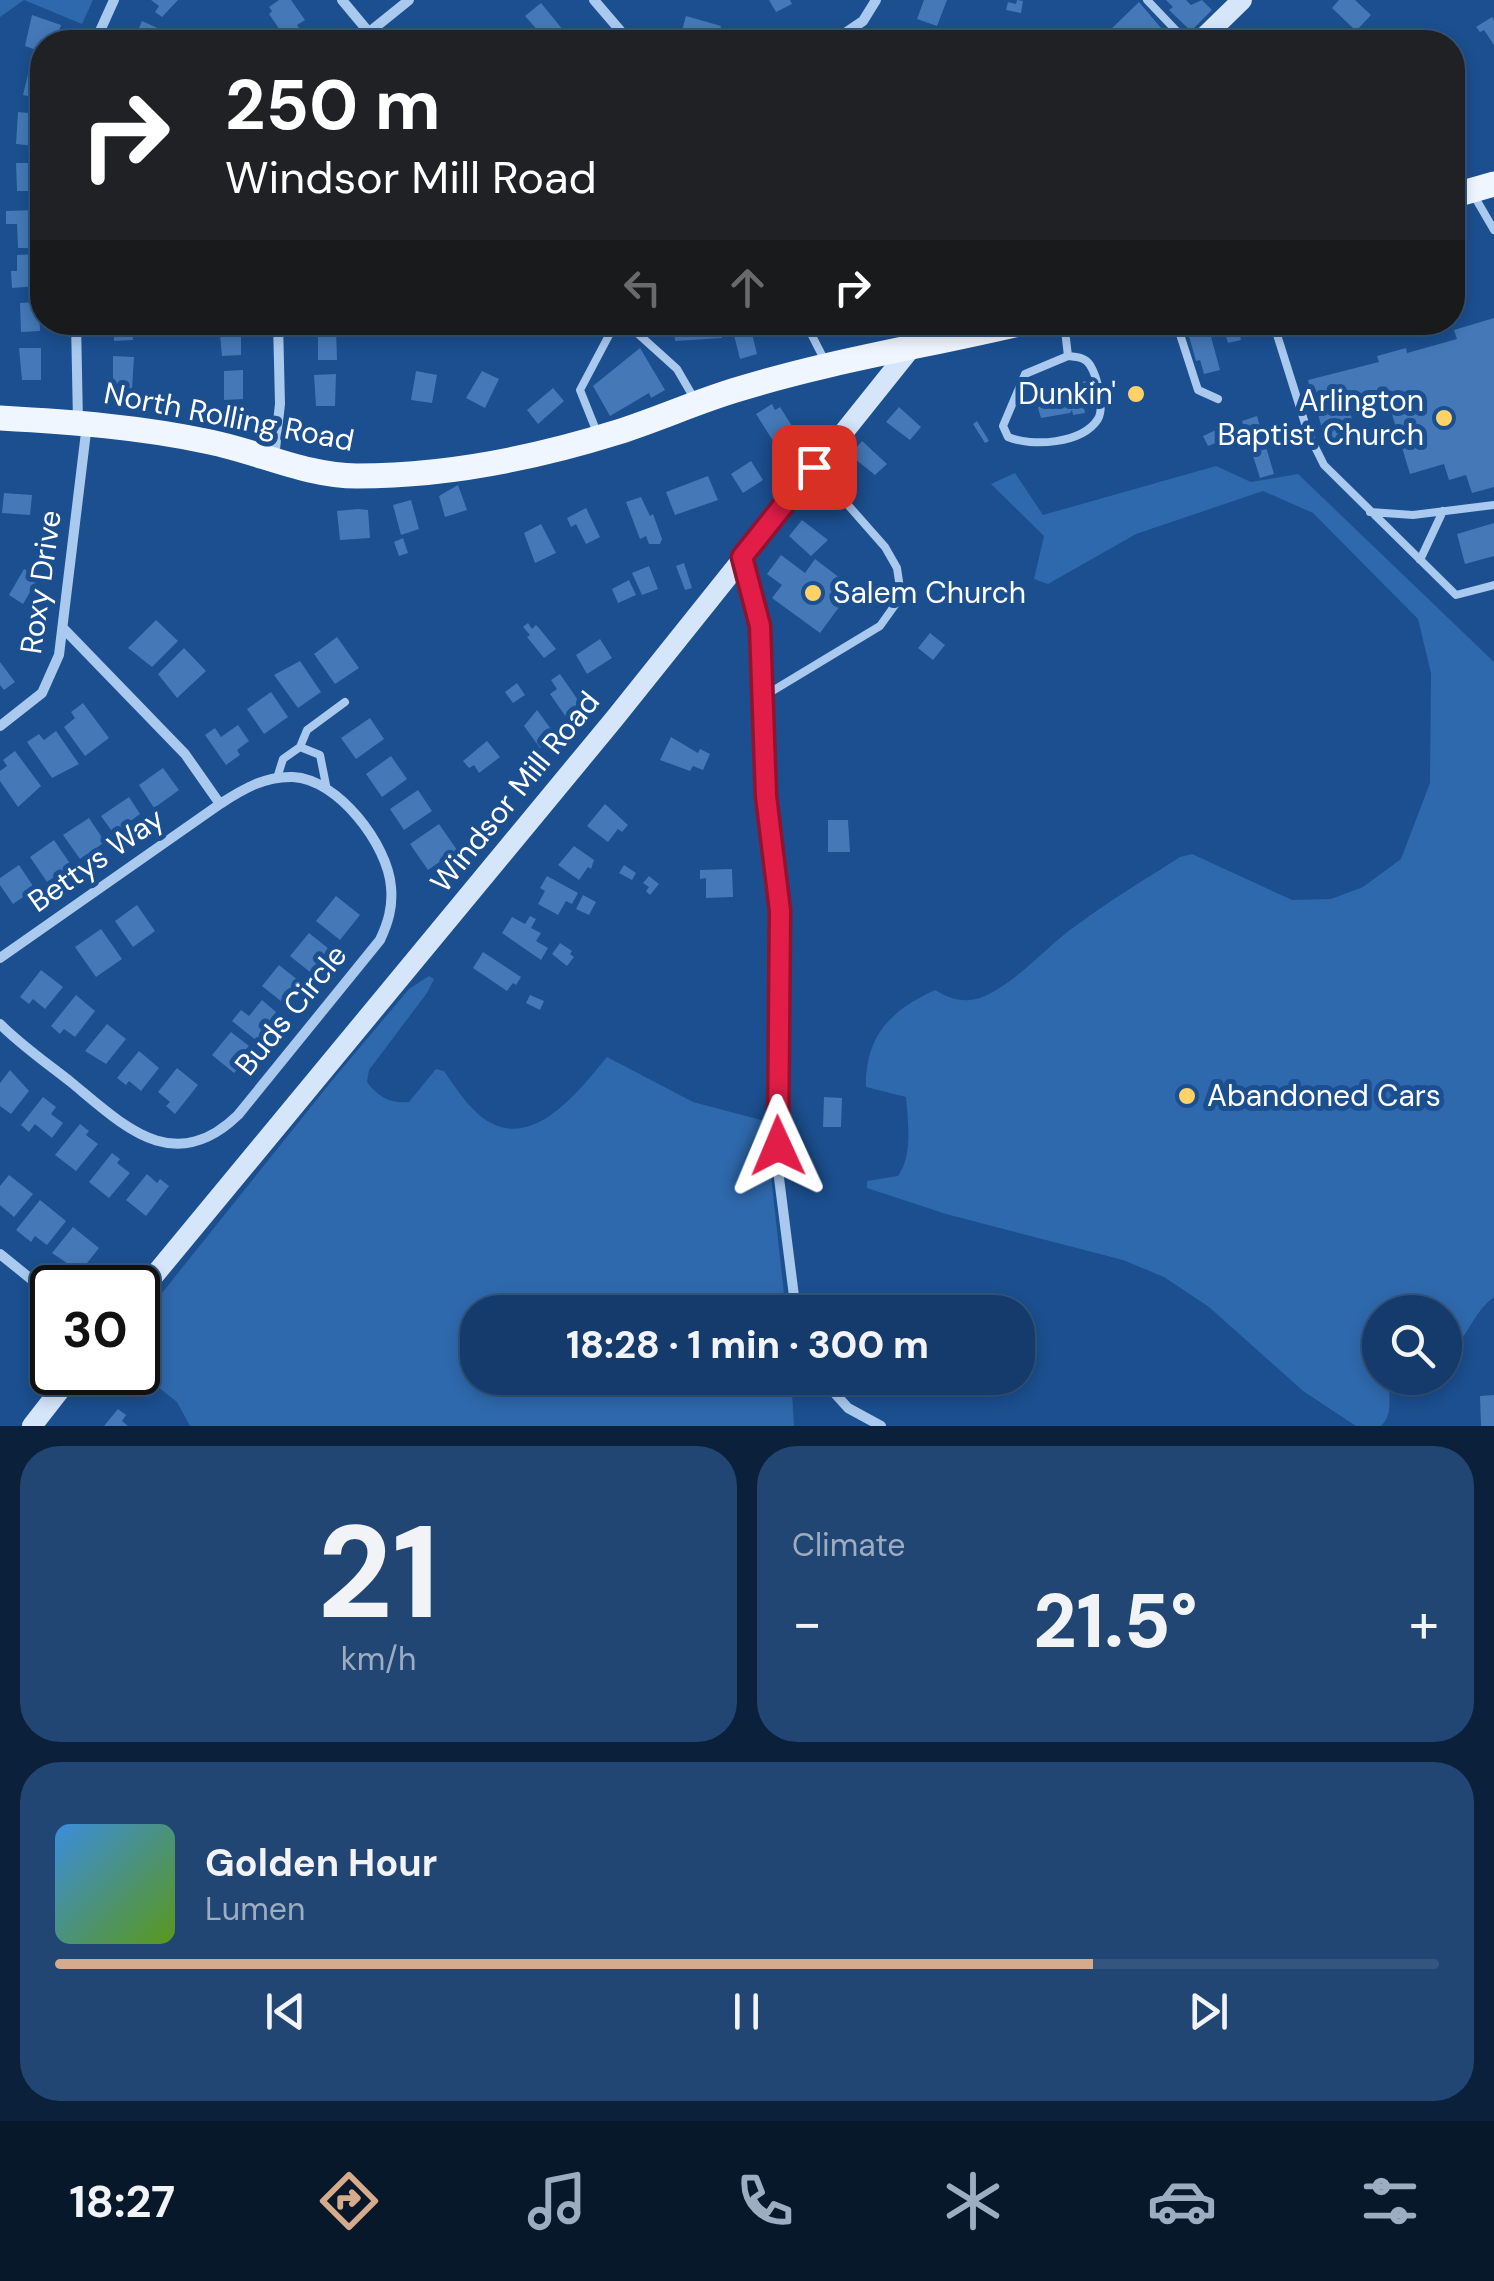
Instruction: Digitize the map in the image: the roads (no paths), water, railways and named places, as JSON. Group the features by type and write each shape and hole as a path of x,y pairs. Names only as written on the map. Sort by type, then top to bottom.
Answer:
{"main road":[{"path":"1212,30 1242,0"},
{"name":"Windsor Mill Road","path":"160,1268 477,886 920,335"},
{"name":"North Rolling Road","path":"0,418 172,434 319,471 352,476 396,475 512,458 599,437 738,389 967,335"},
{"path":"32,1426 56,1395"}],"street":[{"path":"100,30 114,0"},
{"path":"342,0 366,30"},
{"path":"371,30 409,0"},
{"path":"594,0 620,30"},
{"path":"850,30 863,21 876,0"},
{"name":"Roxy Drive","path":"0,726 42,693 59,654 82,423 77,335"},
{"path":"274,459 280,404 278,335"},
{"path":"742,557 760,626 766,796 780,911 778,1170 794,1295"},
{"path":"63,628 184,754 220,804 259,782 276,778 294,777 326,785"},
{"name":"Buds Circle","path":"0,1024 122,1124 146,1139 162,1143 198,1141 224,1128 368,955 388,923 391,884 387,865 349,807 326,785"},
{"name":"Bettys Way","path":"0,958 220,804"},
{"path":"0,1254 30,1278"},
{"path":"837,1395 848,1408 882,1426"}],"lane":[{"path":"1147,0 1176,30"},
{"path":"1473,190 1491,227"},
{"path":"599,437 580,390 609,335"},
{"path":"640,335 677,368 697,404"},
{"path":"812,335 828,366"},
{"path":"1066,335 1068,356"},
{"path":"1180,335 1198,390 1218,399"},
{"path":"1277,335 1315,451 1324,466 1456,595 1494,585"},
{"path":"1068,356 1090,364 1101,408 1098,419 1085,430 1059,440 1019,441 1008,437 1003,426 1025,374 1068,356"},
{"path":"764,696 880,626 895,605 900,588 897,568 886,547 814,467"},
{"path":"1370,512 1413,515 1494,505"},
{"path":"1420,560 1442,511"},
{"path":"276,778 283,759 300,746 308,730 345,702"},
{"path":"300,746 320,755 326,785"}],"place":[{"name":"Dunkin'","path":"1136,394"},
{"name":"Arlington Baptist Church","path":"1444,418"},
{"name":"Salem Church","path":"813,593"},
{"name":"Abandoned Cars","path":"1187,1096"}]}
